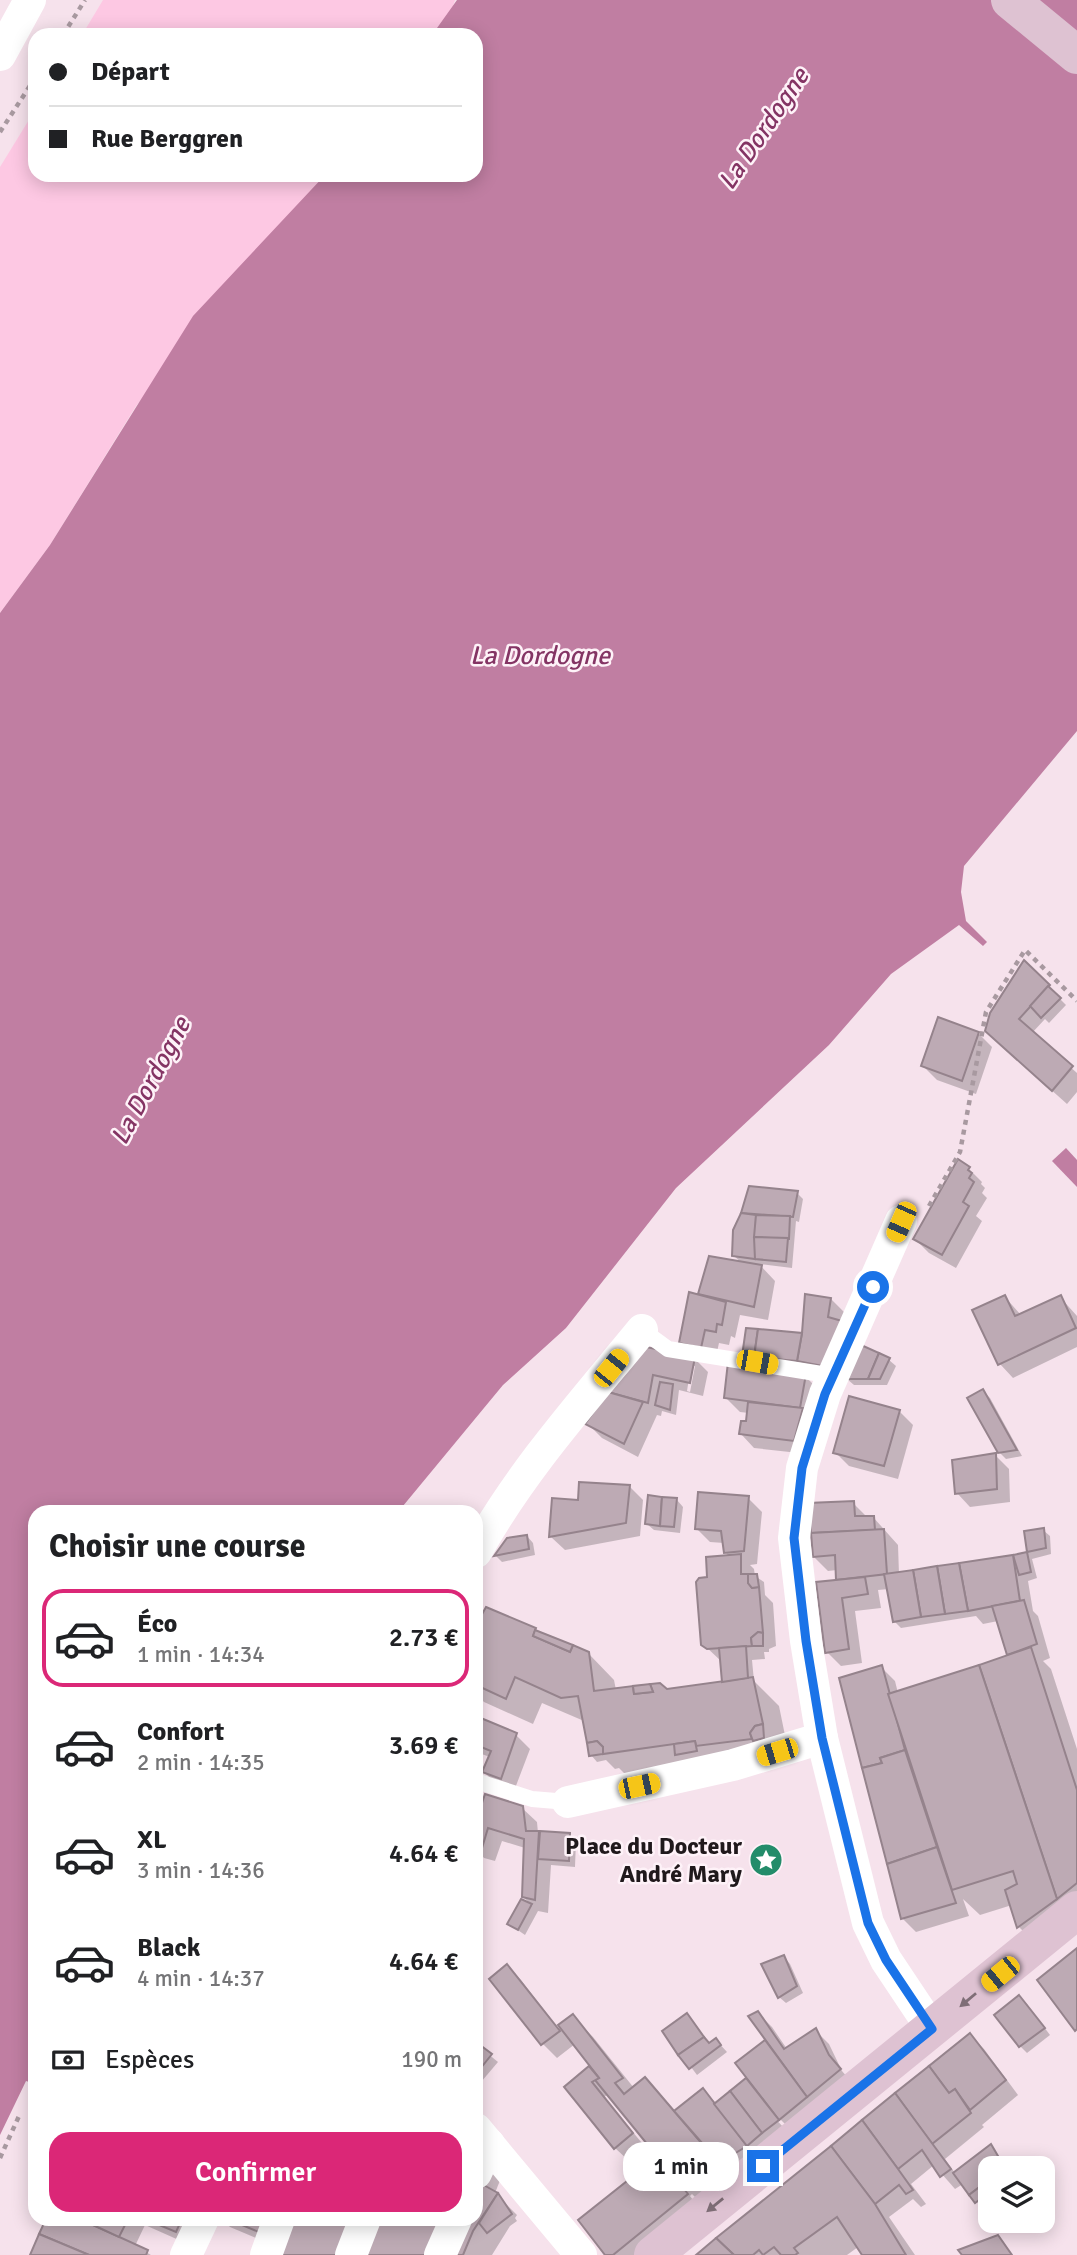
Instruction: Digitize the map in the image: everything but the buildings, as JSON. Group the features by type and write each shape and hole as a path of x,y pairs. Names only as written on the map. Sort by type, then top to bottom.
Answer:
{"main road":[{"path":"1010,0 1077,55"},
{"path":"657,2254 1077,1910"}],"street":[{"path":"0,55 30,0"},
{"path":"901,1222 825,1394 802,1468 794,1538 806,1641 822,1738 868,1923 886,1960 932,2029"},
{"path":"483,1539 499,1510 535,1461 642,1330"},
{"path":"568,1802 733,1765 822,1738"},
{"path":"483,2137 581,2255"},
{"path":"186,2255 200,2226"},
{"path":"266,2255 276,2226"},
{"path":"351,2255 362,2226"},
{"path":"440,2255 453,2226"}],"lane":[{"path":"642,1330 668,1349 834,1376"},
{"path":"483,1784 532,1799 568,1802"}],"path":[{"path":"67,28 85,0"},
{"path":"0,132 28,89"},
{"path":"901,1222 915,1229 960,1152 986,1012 1026,950 1077,1001"},
{"path":"0,2158 19,2116"}],"shaded area":[{"path":"103,0 455,0 452,9 437,28 86,28"},
{"path":"28,121 28,182 319,182 136,406 50,545 0,613 0,167"}],"water":[{"name":"La Dordogne","path":"457,0 1077,0 1077,731 964,866 961,892 966,921 987,942 983,946 959,925 891,974 829,1045 676,1188 566,1328 503,1385 404,1505 28,1505 28,2082 0,2135 0,613 50,545 193,316 318,182 483,182 483,28 437,28"},
{"path":"1066,1148 1077,1160 1077,1187 1052,1161"}],"place":[{"name":"Place du Docteur André Mary","path":"766,1860"}],"route":[{"path":"763,2166 932,2029 886,1960 868,1923 822,1738 806,1641 794,1538 802,1468 825,1394 873,1287"}]}
